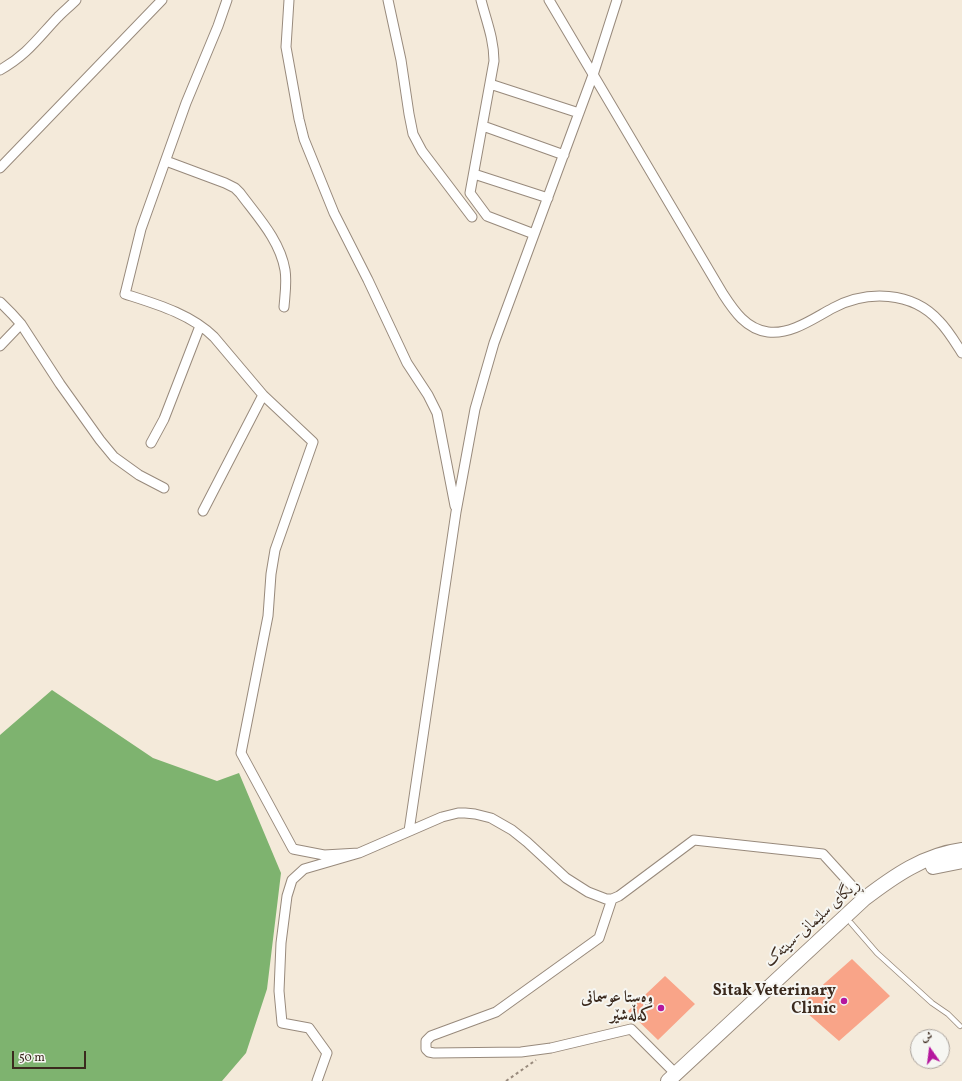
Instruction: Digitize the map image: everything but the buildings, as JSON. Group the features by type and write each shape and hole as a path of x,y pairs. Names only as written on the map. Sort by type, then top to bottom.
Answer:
{"main road":[{"name":"ڕیگای سلێمانی-سیتەک","path":"675,1079 864,899 891,878 906,869 923,861 962,850"},
{"name":"ڕیگای سلێمانی-سیتەک","path":"675,1079 883,895 910,876 932,868 962,861"}],"street":[{"path":"0,70 23,55 76,0"},
{"path":"0,168 162,0"},
{"path":"227,0 218,26 186,103 141,229 125,294 164,308 200,326 214,337 263,395 313,442 275,550 270,574 268,616 241,753 294,849 324,855 359,853"},
{"path":"289,0 286,47 304,139 313,165 337,220 368,280 407,363 428,395 437,413 456,512"},
{"path":"388,0 401,60 413,134 422,151 472,217"},
{"path":"481,0 492,36 494,52 483,126 470,193 487,216 534,234"},
{"path":"549,0 723,294 733,309 744,321 768,332 781,331 806,323 850,300 872,295 885,296 912,303 928,311 944,327 962,353"},
{"path":"409,832 462,473 480,394 494,343 593,75 617,0"},
{"path":"490,84 579,113"},
{"path":"483,126 564,155"},
{"path":"166,161 225,183 235,188 240,193 269,232 280,254 286,278 284,307"},
{"path":"474,174 548,198"},
{"path":"0,302 21,324 69,396 114,457 139,475 164,488"},
{"path":"0,346 21,324"},
{"path":"151,443 164,419 200,326"},
{"path":"203,511 263,395"},
{"path":"317,1081 327,1053 309,1028 282,1023 279,991 281,942 287,896 292,880 304,869 359,853 450,814 465,813 484,816 499,822 527,842 566,878 602,899 612,899 624,892 694,840 823,854 864,899"},
{"path":"612,899 599,938 496,1012 435,1034 428,1038 425,1046 427,1050 434,1053 522,1052 551,1048 631,1030 675,1079"}],"lane":[{"path":"851,923 876,953 932,1004 948,1014 960,1026"}],"path":[{"path":"506,1081 551,1048"}],"green space":[{"path":"52,690 153,758 217,781 239,773 281,873 267,989 246,1053 222,1081 0,1081 0,735"}],"place":[{"name":"Sitak Veterinary Clinic","path":"844,1001"},
{"name":"وەستا عوسمانی کەڵەشێر","path":"661,1008"}]}
